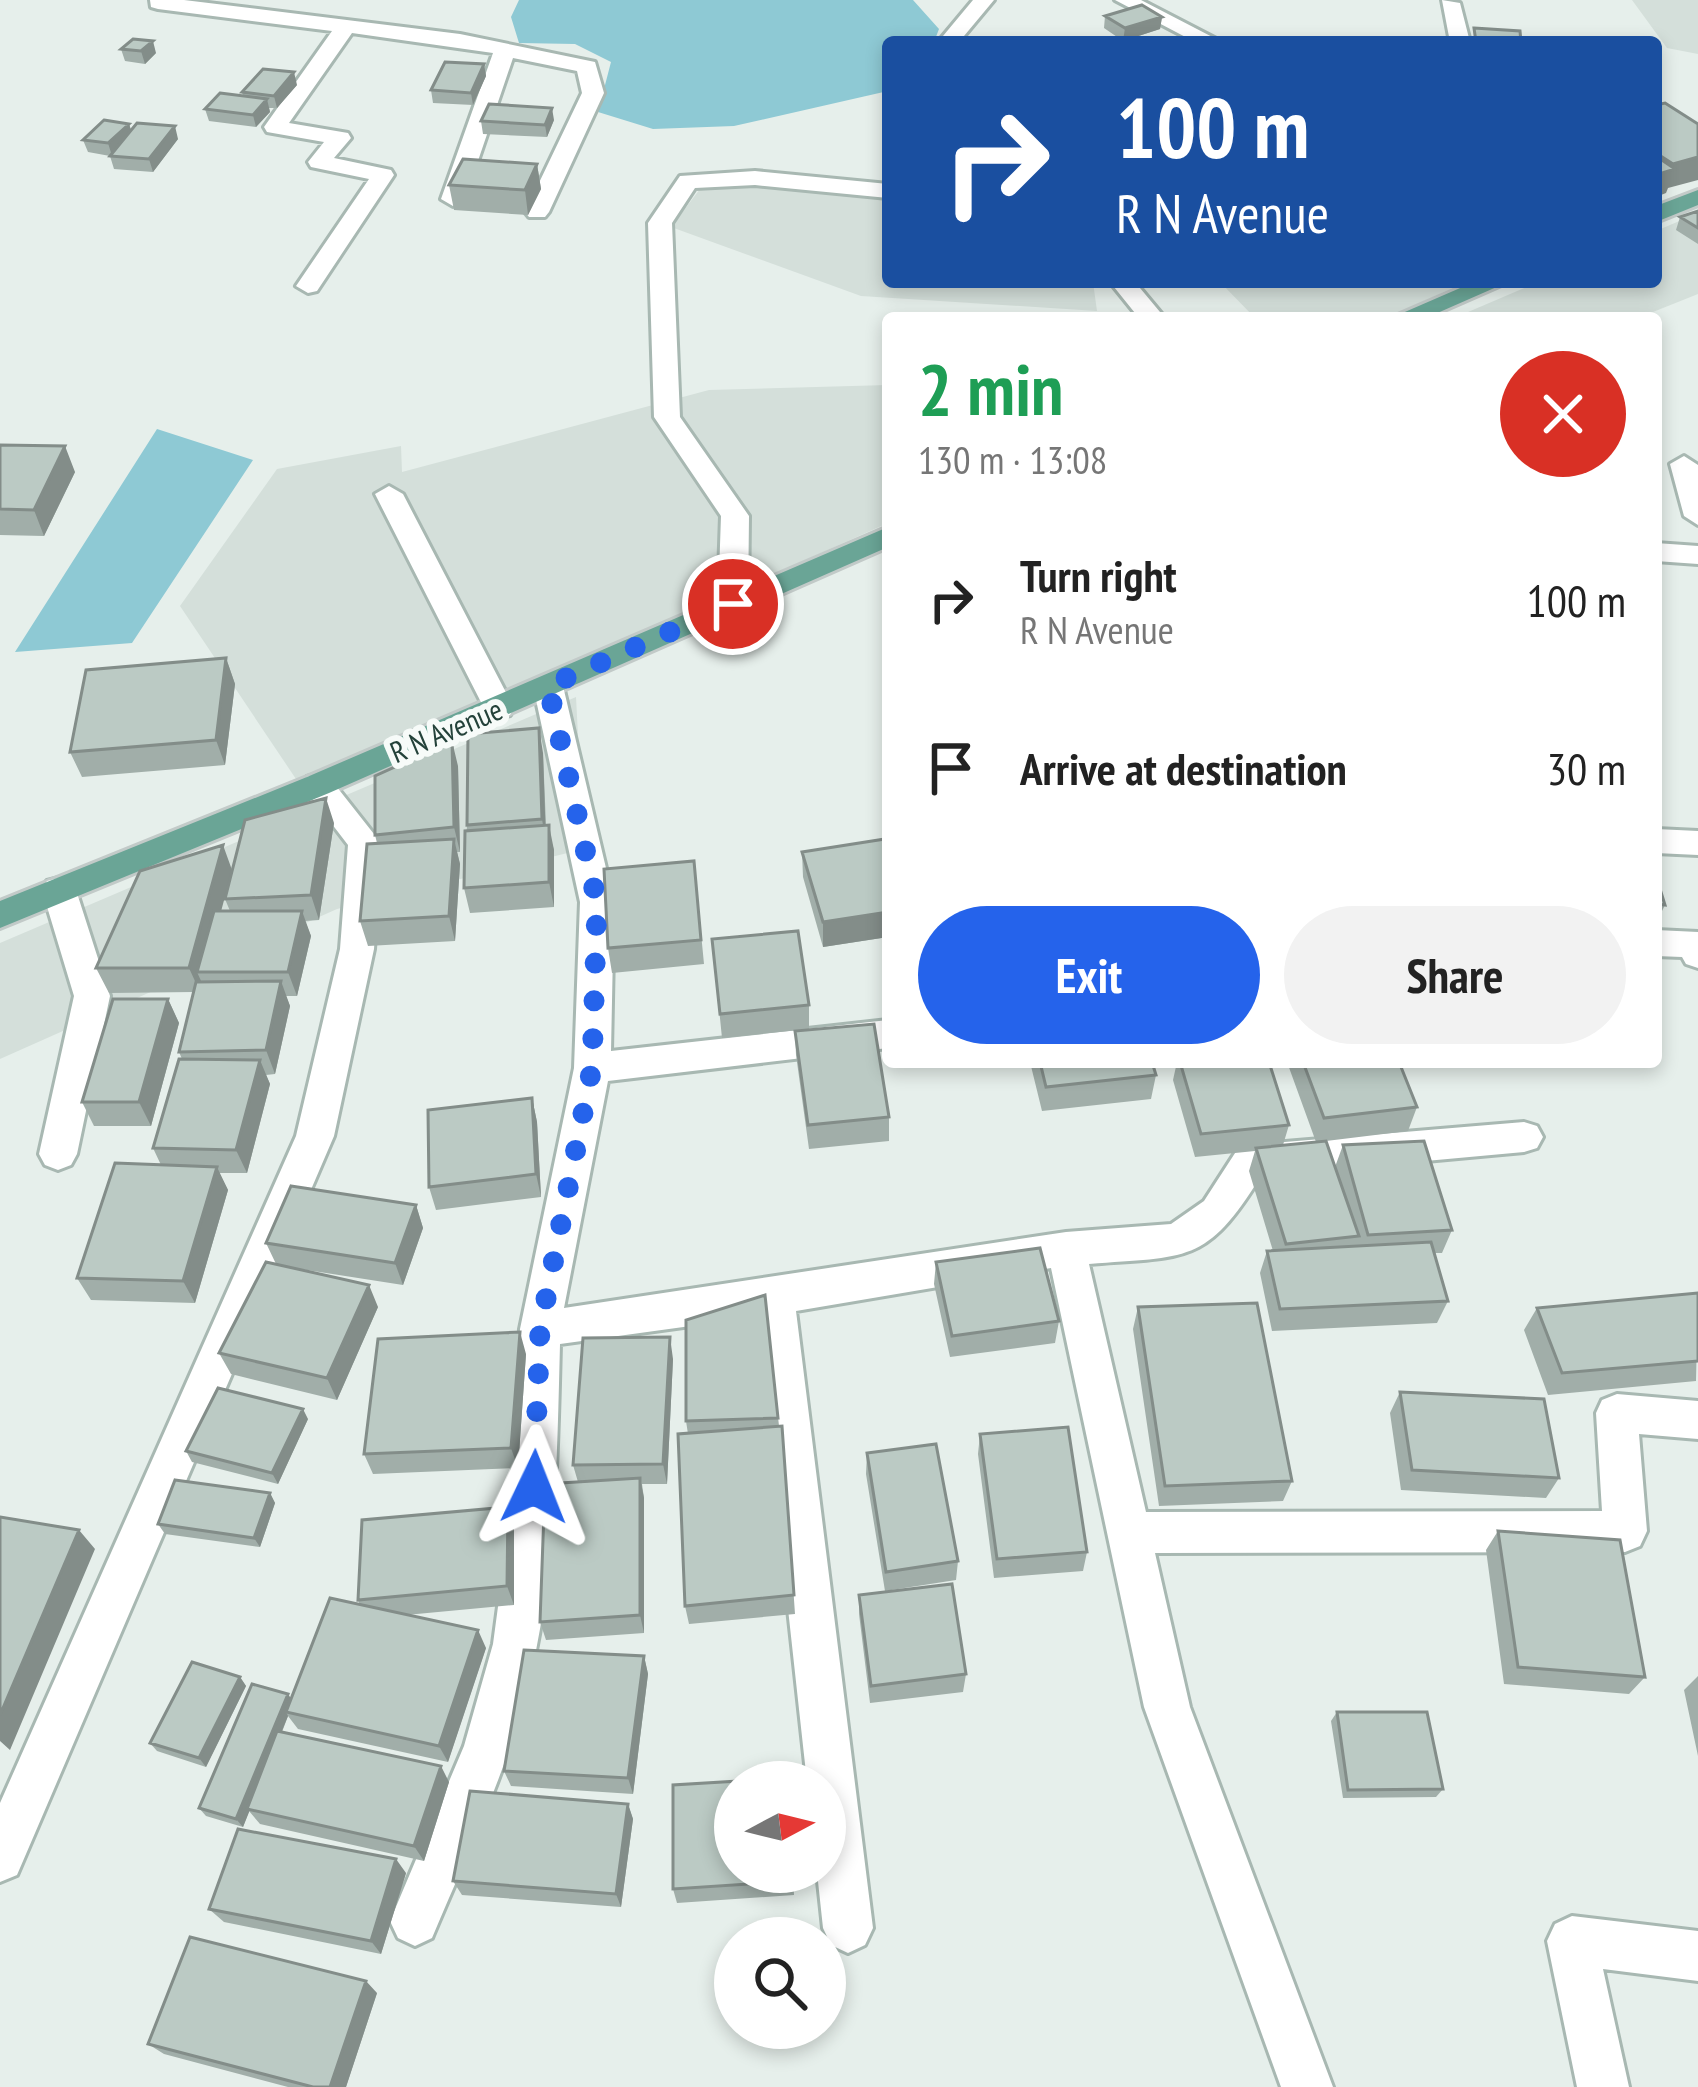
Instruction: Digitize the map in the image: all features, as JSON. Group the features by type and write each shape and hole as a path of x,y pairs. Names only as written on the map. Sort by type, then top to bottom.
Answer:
{"main road":[{"path":"1662,212 1698,197"},
{"path":"1419,312 1481,288"},
{"name":"R N Avenue","path":"0,915 318,785 882,539"}],"street":[{"path":"160,0 158,3 505,50 587,67 593,93 537,212"},
{"path":"953,36 984,0"},
{"path":"1125,0 1199,36"},
{"path":"1450,3 1458,36"},
{"path":"308,286 383,175 319,162 340,137 275,127 346,26"},
{"path":"453,199 505,50"},
{"path":"733,604 735,516 667,417 660,223 688,182 755,178 882,189"},
{"path":"1127,288 1147,312"},
{"path":"1684,464 1698,516"},
{"path":"389,494 499,707"},
{"path":"1662,552 1698,555"},
{"path":"415,1921 504,1693 524,1604 533,1526 540,1329 592,1068 597,902 548,686"},
{"path":"0,1858 315,1136 357,949 365,843 318,785"},
{"path":"1662,841 1698,843"},
{"path":"58,1154 92,996 59,890"},
{"path":"1662,943 1695,944 1698,955"},
{"path":"592,1068 882,1035"},
{"path":"540,1329 1066,1249 1179,1240 1218,1212 1250,1161 1524,1137"},
{"path":"1066,1249 1167,1707 1307,2087"},
{"path":"774,1297 848,1928"},
{"path":"1132,1533 1625,1531 1617,1413 1698,1420"},
{"path":"1603,2087 1572,1941 1698,1956"}],"shaded area":[{"path":"1632,0 1698,0 1698,54 1667,48"},
{"path":"753,185 882,196 882,288 1094,288 1097,311 861,296 671,227 700,189"},
{"path":"1698,213 1698,294 1653,312 1468,312 1524,288 1662,288 1662,228"},
{"path":"1226,288 1453,288 1399,312 1249,312"},
{"path":"882,385 882,526 300,785 180,606 277,469 401,446 402,472 709,390"},
{"path":"576,697 584,849 337,909 0,1059 0,943"}],"water":[{"path":"519,0 913,0 939,29 936,36 882,36 882,92 734,126 653,129 598,112 611,62 575,44 519,43 511,17"},
{"path":"157,429 253,460 132,643 15,652"}],"building":[{"path":"1142,5 1162,17 1125,28 1105,16"},
{"path":"1474,28 1520,31 1520,36 1475,36"},
{"path":"133,39 153,41 141,51 121,49"},
{"path":"445,62 484,64 471,93 431,90"},
{"path":"263,69 294,72 274,96 242,92"},
{"path":"220,93 267,99 253,115 205,109"},
{"path":"489,104 552,108 545,125 481,121"},
{"path":"1662,104 1698,124 1698,157 1673,164 1662,157"},
{"path":"104,120 129,124 108,143 83,140"},
{"path":"137,123 175,126 149,159 110,156"},
{"path":"463,159 537,164 525,190 449,185"},
{"path":"1698,211 1698,228 1680,217"},
{"path":"0,445 65,446 34,510 0,509"},
{"path":"226,658 216,740 70,752 86,670"},
{"path":"539,728 542,819 467,825 468,734"},
{"path":"452,741 454,827 375,835 375,776"},
{"path":"326,798 311,895 225,899 245,820"},
{"path":"549,825 549,882 464,888 465,831"},
{"path":"454,839 449,916 360,921 367,844"},
{"path":"882,839 882,913 823,922 802,852"},
{"path":"223,845 189,968 96,968 140,871"},
{"path":"694,861 701,940 608,948 604,869"},
{"path":"214,911 302,911 288,972 197,972"},
{"path":"798,931 809,1005 720,1014 712,939"},
{"path":"281,981 266,1050 179,1052 196,982"},
{"path":"113,999 168,999 139,1102 82,1102"},
{"path":"874,1024 889,1117 808,1125 795,1031"},
{"path":"179,1059 260,1060 236,1150 153,1148"},
{"path":"1041,1068 1154,1068 1156,1075 1046,1087"},
{"path":"1182,1068 1271,1068 1289,1125 1201,1134"},
{"path":"1305,1068 1401,1068 1417,1107 1324,1118"},
{"path":"532,1098 536,1174 429,1187 428,1110"},
{"path":"1326,1141 1359,1236 1286,1244 1256,1148"},
{"path":"1424,1141 1452,1230 1368,1235 1343,1145"},
{"path":"115,1163 217,1167 183,1281 77,1278"},
{"path":"291,1186 416,1205 395,1263 266,1243"},
{"path":"1431,1242 1448,1301 1280,1309 1267,1251"},
{"path":"1040,1248 1059,1321 952,1336 936,1262"},
{"path":"266,1262 369,1285 327,1378 219,1353"},
{"path":"1698,1293 1698,1361 1562,1373 1537,1308"},
{"path":"765,1295 778,1418 686,1421 686,1320"},
{"path":"1257,1303 1292,1481 1165,1486 1138,1307"},
{"path":"520,1332 511,1448 364,1454 378,1339"},
{"path":"670,1337 663,1464 573,1465 583,1338"},
{"path":"218,1388 303,1409 272,1473 186,1451"},
{"path":"1400,1392 1544,1399 1559,1478 1412,1470"},
{"path":"782,1426 794,1595 685,1606 678,1434"},
{"path":"1068,1427 1087,1552 997,1559 980,1434"},
{"path":"936,1444 958,1561 886,1572 867,1453"},
{"path":"640,1478 640,1615 540,1622 545,1484"},
{"path":"175,1480 270,1493 254,1538 158,1524"},
{"path":"508,1507 507,1586 358,1600 362,1520"},
{"path":"0,1517 79,1530 0,1715"},
{"path":"1498,1531 1620,1540 1645,1677 1518,1667"},
{"path":"952,1584 966,1674 871,1686 859,1595"},
{"path":"330,1598 478,1630 439,1746 286,1712"},
{"path":"524,1650 644,1656 628,1778 504,1771"},
{"path":"192,1662 240,1677 199,1758 150,1743"},
{"path":"252,1684 288,1694 236,1819 199,1808"},
{"path":"1337,1712 1427,1712 1443,1789 1348,1790"},
{"path":"277,1731 441,1766 414,1846 247,1809"},
{"path":"714,1783 714,1886 673,1889 673,1785"},
{"path":"470,1791 628,1804 616,1894 453,1881"},
{"path":"238,1829 396,1859 371,1941 209,1909"},
{"path":"190,1937 366,1981 330,2087 313,2087 148,2044"}],"route":[{"path":"534,1487 540,1329 592,1068 597,902 548,686 733,604"}]}
